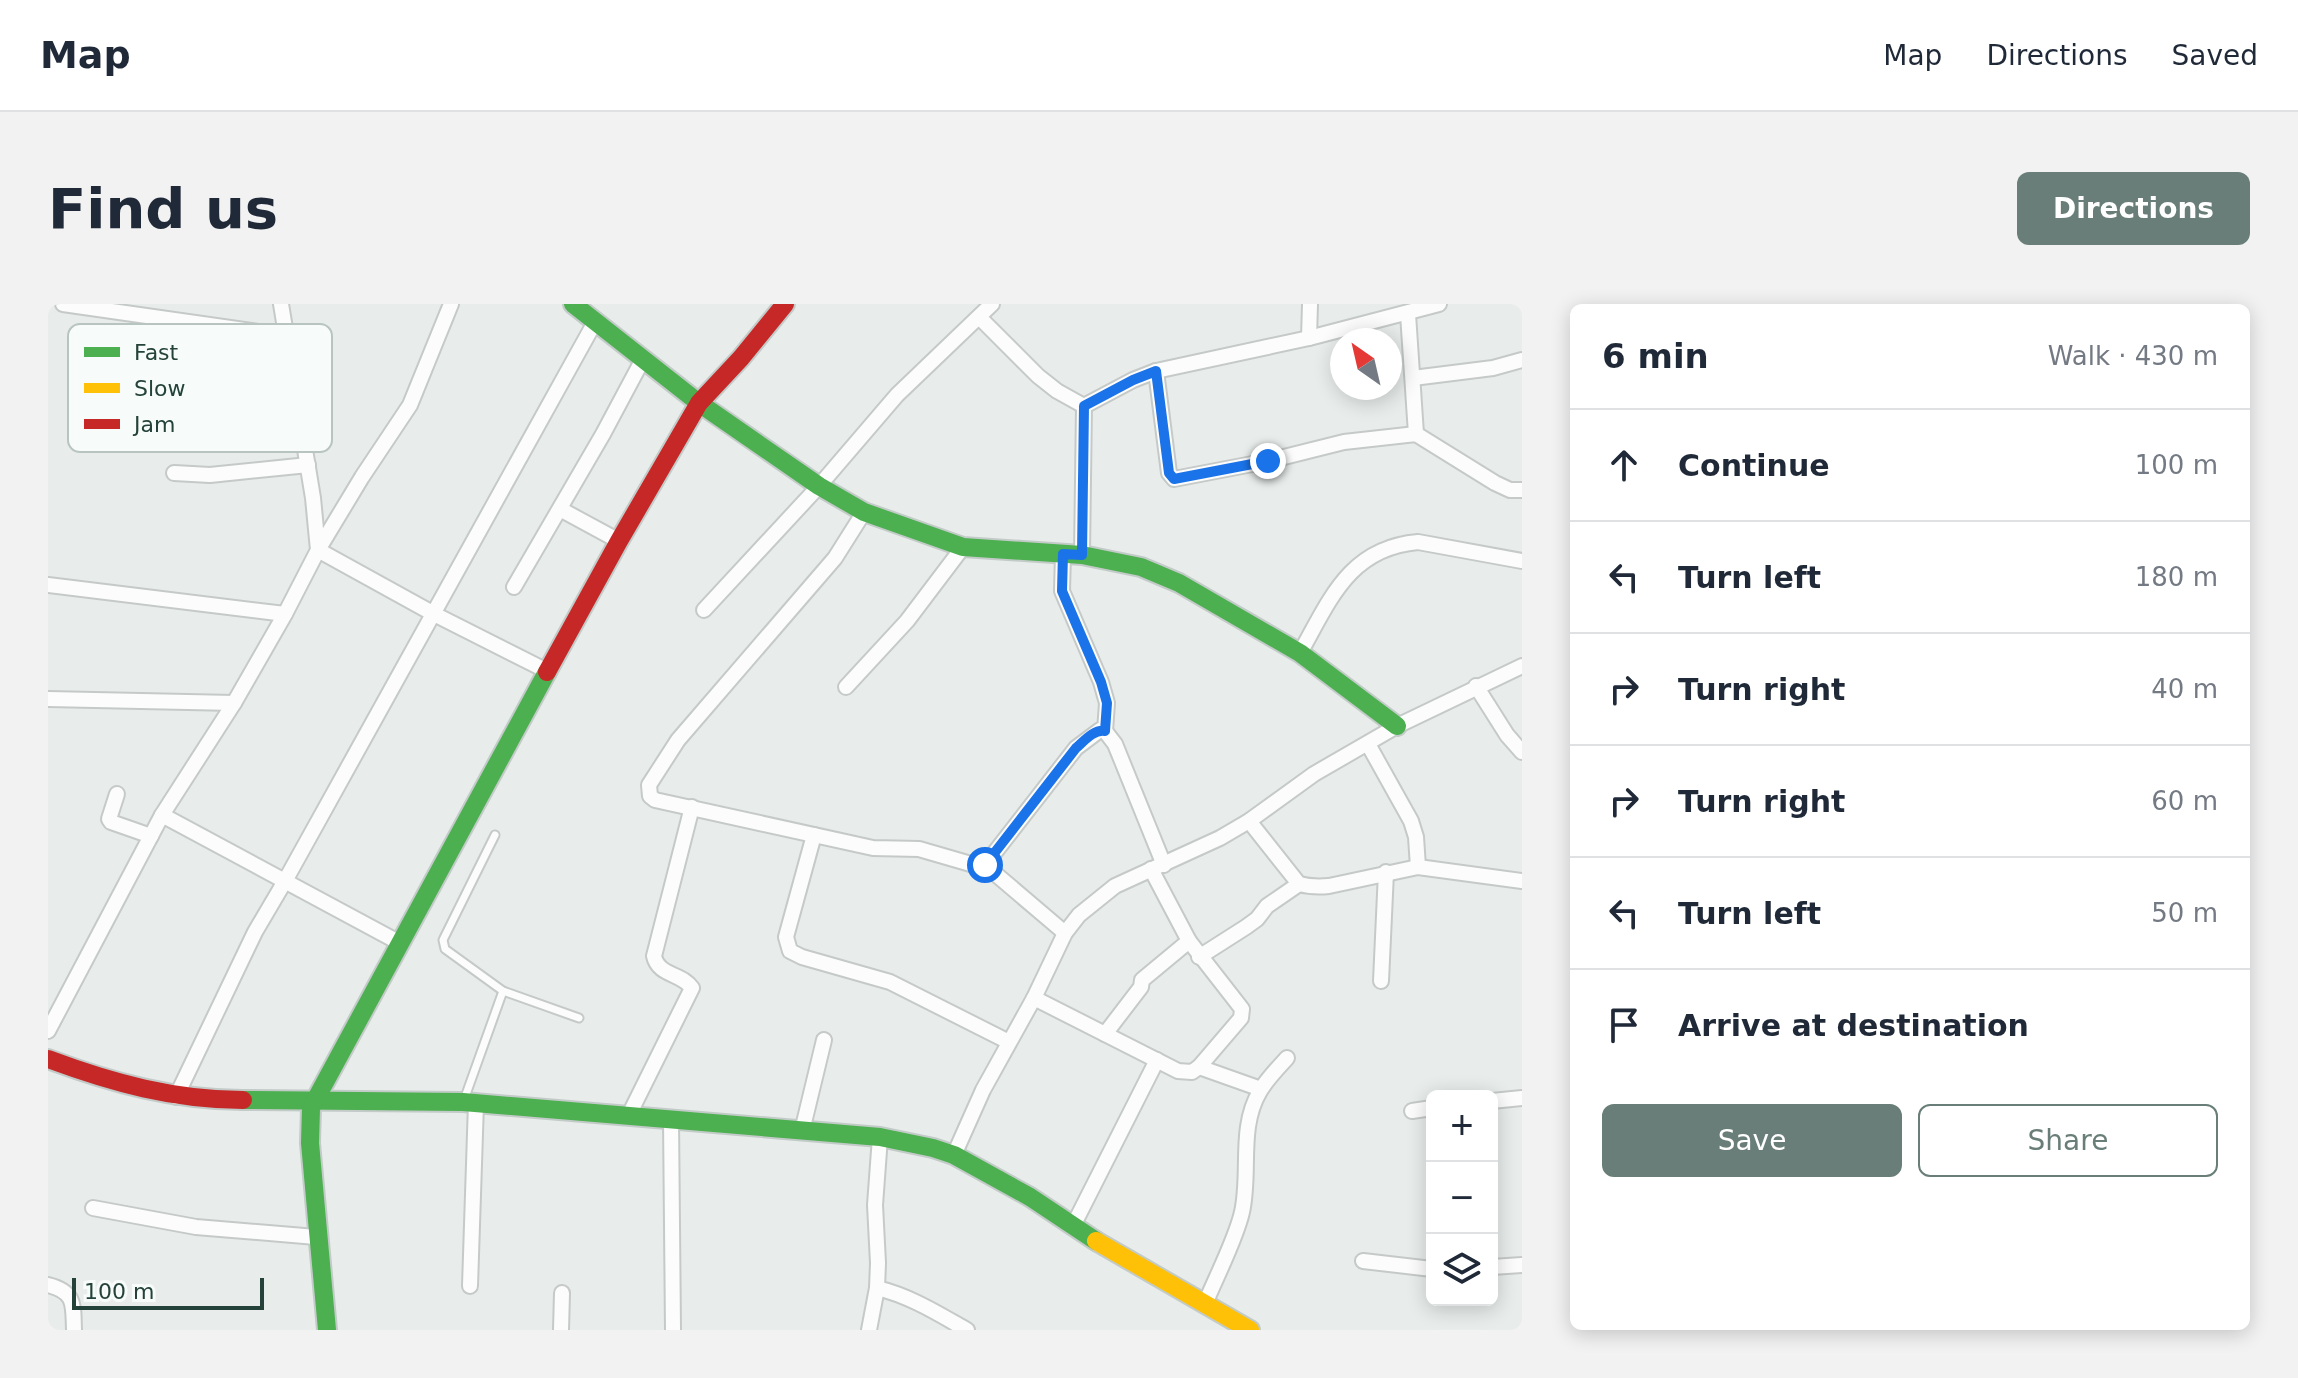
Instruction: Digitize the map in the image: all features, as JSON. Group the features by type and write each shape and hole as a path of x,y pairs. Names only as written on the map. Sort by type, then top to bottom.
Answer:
{"street":[{"path":"63,304 202,324"},
{"path":"281,304 284,324"},
{"path":"48,1031 162,815 234,703 362,477 410,405 451,304"},
{"path":"573,304 699,403 819,486 864,512 963,547 1072,554 1141,567 1179,583 1300,653 1397,726"},
{"path":"327,1330 316,1237 310,1115 314,1100 619,541 699,403 785,304"},
{"path":"1309,338 1310,304"},
{"path":"1084,406 1156,371 1309,338 1439,304"},
{"path":"704,610 819,486 897,395 985,308 1038,376 1084,406"},
{"path":"1408,314 1416,434"},
{"path":"176,1097 255,932 595,322"},
{"path":"514,587 643,359"},
{"path":"1413,378 1493,368 1522,360"},
{"path":"1156,371 1169,473 1174,479 1268,461 1344,442 1416,434 1495,483 1510,490 1522,490"},
{"path":"1034,998 1187,1073 1199,1067 1243,1013 1189,941 1158,867 1115,744 1105,731 1107,703 1101,682 1062,591 1072,554 1084,406"},
{"path":"306,452 318,550"},
{"path":"174,473 210,475 308,465"},
{"path":"560,509 619,541"},
{"path":"864,512 835,558 678,740 649,785 650,796 655,800 873,848 919,849 981,867 1076,748 1094,733 1105,731"},
{"path":"1300,653 1347,575 1381,550 1418,542 1522,561"},
{"path":"846,687 907,621 963,547"},
{"path":"318,550 434,614 549,672"},
{"path":"48,585 285,614"},
{"path":"954,1155 983,1090 1034,998 1065,933 1079,915 1115,886 1220,838 1314,774 1397,726 1522,666"},
{"path":"1476,686 1507,735 1522,752"},
{"path":"48,699 234,703"},
{"path":"1368,744 1411,821 1416,837 1418,867"},
{"path":"117,794 109,819 111,822 151,836"},
{"path":"629,1115 692,988 688,982 660,969 654,956 692,807"},
{"path":"162,815 400,943"},
{"path":"1249,821 1299,884 1315,888 1418,867 1522,881"},
{"path":"814,835 786,937 790,951 890,982 1009,1042"},
{"path":"985,865 1065,933"},
{"path":"1381,981 1386,872"},
{"path":"1199,957 1253,922 1267,906 1299,884"},
{"path":"1105,1034 1141,987 1142,980 1189,941"},
{"path":"802,1131 824,1040"},
{"path":"1205,1304 1241,1217 1252,1108 1261,1089 1287,1058"},
{"path":"48,1059 83,1073 176,1097 470,1103 880,1137 954,1155 1030,1197 1114,1253 1250,1330"},
{"path":"1073,1226 1157,1060"},
{"path":"1199,1067 1261,1089"},
{"path":"1498,1100 1522,1098"},
{"path":"470,1103 470,1286"},
{"path":"1412,1111 1426,1109"},
{"path":"671,1119 673,1330"},
{"path":"869,1330 877,1288 875,1205 880,1137"},
{"path":"93,1208 196,1227 316,1237"},
{"path":"1363,1261 1426,1268"},
{"path":"1498,1267 1522,1265"},
{"path":"48,1285 69,1294 74,1330"},
{"path":"877,1288 919,1302 967,1330"},
{"path":"561,1330 562,1293"}],"lane":[{"path":"495,835 443,940 445,949 503,991 579,1018"},
{"path":"470,1103 503,991"}],"traffic: fast":[{"path":"573,304 699,403 819,486 864,512 963,547 1082,555 1141,567 1179,583 1300,653 1397,726"},
{"path":"327,1330 310,1143 311,1108 547,672"},
{"path":"243,1100 463,1102 880,1137 954,1155 1030,1197 1096,1241"}],"traffic: slow":[{"path":"1096,1241 1250,1330"}],"traffic: jam":[{"path":"547,672 699,403 785,304"},
{"path":"48,1059 144,1088 193,1097 243,1100"}],"route":[{"path":"985,865 1076,748 1094,733 1105,731 1107,703 1101,682 1062,591 1063,554 1082,555 1084,406 1156,371 1169,473 1174,479 1268,461"}]}
